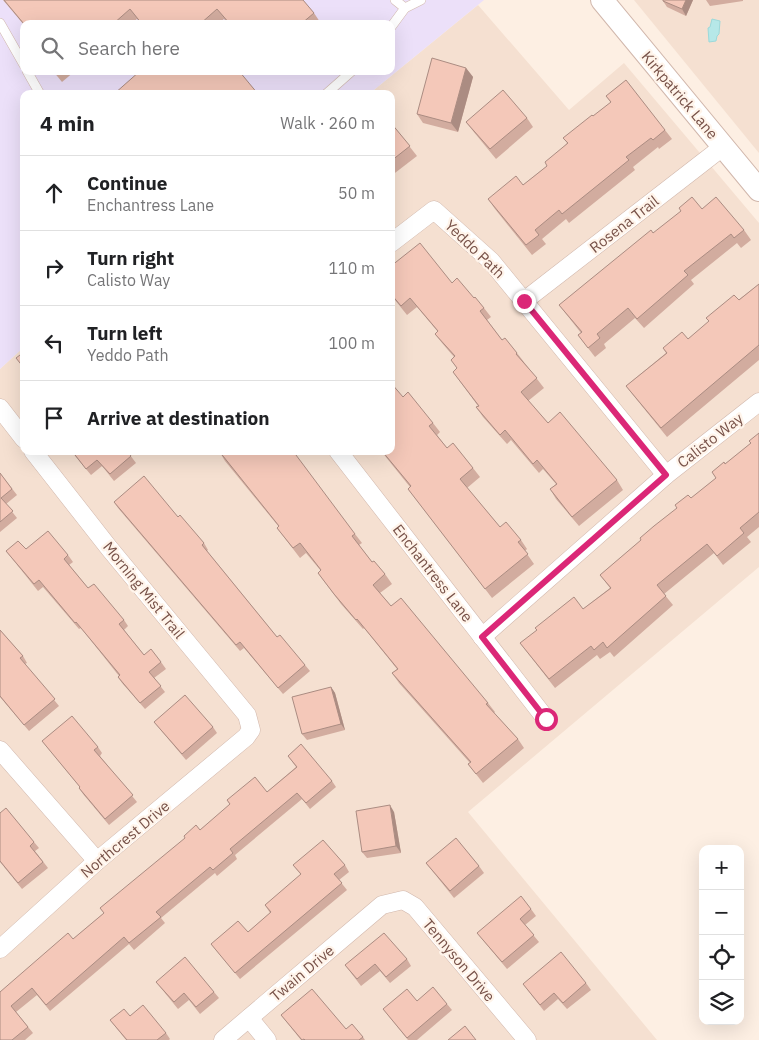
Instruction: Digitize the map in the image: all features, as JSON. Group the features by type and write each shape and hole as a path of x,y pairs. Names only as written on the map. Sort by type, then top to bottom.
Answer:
{"street":[{"name":"Kirkpatrick Lane","path":"602,0 759,190"},
{"name":"Rosena Trail","path":"524,301 724,146"},
{"name":"Yeddo Path","path":"395,240 434,210 492,261 666,475"},
{"name":"Calisto Way","path":"482,637 666,475 759,402"},
{"path":"0,408 20,434"},
{"name":"Morning Mist Trail","path":"37,455 109,548 247,715 251,730"},
{"name":"Enchantress Lane","path":"341,455 546,719"},
{"name":"Northcrest Drive","path":"0,949 98,862 246,737 251,730"},
{"path":"0,750 98,862"},
{"name":"Tennyson Drive","path":"382,905 403,900 415,907 527,1040"},
{"name":"Twain Drive","path":"223,1040 382,905"},
{"path":"248,1018 267,1040"}],"lane":[{"path":"395,0 405,8"},
{"path":"395,22 405,8 420,0"},
{"path":"0,23 20,58"},
{"path":"30,75 38,90"},
{"path":"331,90 347,75"}],"shaded area":[{"path":"0,0 484,0 395,73 395,20 20,20 20,75 392,75 374,90 20,90 20,351 0,369"},
{"path":"634,0 759,0 759,153"},
{"path":"478,5 569,110 624,63 759,223 759,567 468,812 657,1040 0,1040 0,369 20,351 20,455 395,455 395,90 374,90 392,75 395,75 395,73"}],"water":[{"path":"712,19 720,21 719,34 716,41 709,42 708,28"}],"building":[{"path":"4,0 303,0 314,13 306,20 227,20 217,9 205,20 139,20 130,9 118,20 21,20"},
{"path":"663,0 686,0 682,9"},
{"path":"432,58 466,68 451,123 417,114"},
{"path":"135,75 242,75 255,90 119,90"},
{"path":"626,80 665,130 626,157 629,160 562,214 559,210 535,230 539,235 526,245 488,199 516,176 523,185 547,166 545,162 568,143 563,138 611,102 606,96"},
{"path":"503,90 527,118 490,149 466,122"},
{"path":"395,128 410,146 395,158"},
{"path":"692,197 702,209 716,197 744,230 734,238 731,234 684,271 688,275 637,319 628,308 597,334 600,338 588,348 578,335 582,332 559,305 651,230 653,233 681,211 679,208"},
{"path":"420,243 452,283 457,278 484,308 480,311 502,340 505,338 537,378 521,392 548,423 560,412 617,480 572,517 550,489 557,484 537,460 533,464 505,430 500,435 476,407 479,406 453,372 457,368 451,360 455,356 435,334 438,331 410,298 401,306 395,299 395,263"},
{"path":"759,284 759,345 661,428 626,386 667,353 663,348 682,332 688,339 709,321 706,318 734,295 739,300"},
{"path":"20,355 20,363 16,358"},
{"path":"395,388 403,397 408,392 433,423 429,426 447,448 453,443 473,468 460,479 500,527 506,522 521,540 518,542 528,554 485,589 408,489 411,486 385,455 395,455"},
{"path":"759,433 759,512 740,528 744,533 717,556 707,544 657,585 666,596 607,648 603,642 594,650 591,646 549,679 520,643 537,630 535,628 574,597 583,609 611,588 600,575 641,540 640,538 677,508 675,505 688,495 691,498 716,478 712,472 751,443 749,441"},
{"path":"75,455 131,456 110,474 97,460 86,469"},
{"path":"222,455 296,455 355,534 352,536 372,562 374,561 385,574 373,585 391,606 401,598 488,703 486,704 518,739 476,774 468,764 471,762 392,673 398,669 334,594 318,573 321,570 300,543 293,548 277,528 279,526"},
{"path":"0,473 12,489 1,498 13,511 0,522"},
{"path":"144,476 178,517 180,515 204,543 202,545 277,637 280,635 305,665 278,688 240,642 236,645 114,502"},
{"path":"48,531 68,555 64,559 88,588 94,584 124,620 119,624 144,655 151,649 161,662 149,672 161,686 140,703 118,677 120,675 39,580 34,584 6,551 18,541 26,549"},
{"path":"0,630 23,656 20,658 55,699 24,725 0,696"},
{"path":"331,687 341,724 302,734 292,697"},
{"path":"185,695 213,727 182,754 154,722"},
{"path":"72,716 98,747 94,750 133,795 105,819 42,741"},
{"path":"301,744 332,781 306,803 297,793 230,849 233,853 213,870 210,867 156,912 161,917 129,943 124,937 46,1005 32,988 11,1006 28,1027 12,1040 0,1040 0,992 68,933 73,939 104,913 100,908 185,838 184,836 196,825 200,830 230,804 227,800 255,777 267,792 297,767 288,756"},
{"path":"390,805 396,846 362,852 356,811"},
{"path":"6,808 34,842 30,846 43,862 18,883 0,861 0,813"},
{"path":"456,838 479,866 450,891 426,863"},
{"path":"323,840 345,865 334,874 342,883 235,973 211,944 238,921 248,932 271,912 265,905 301,874 293,865"},
{"path":"521,896 531,909 520,919 534,935 502,962 477,933"},
{"path":"384,933 407,959 386,977 375,964 357,979 345,965"},
{"path":"561,952 586,983 563,1003 554,993 540,1005 523,984"},
{"path":"185,957 214,992 196,1007 184,993 174,1002 156,982"},
{"path":"433,987 447,1004 407,1038 383,1009 407,989 417,1001"},
{"path":"312,989 346,1029 352,1024 363,1037 359,1040 302,1040 281,1015"},
{"path":"143,1005 166,1033 157,1040 127,1040 110,1020 124,1009 130,1016"},
{"path":"465,1026 476,1040 448,1040"}],"route":[{"path":"524,301 666,475 482,637 546,719"}]}
